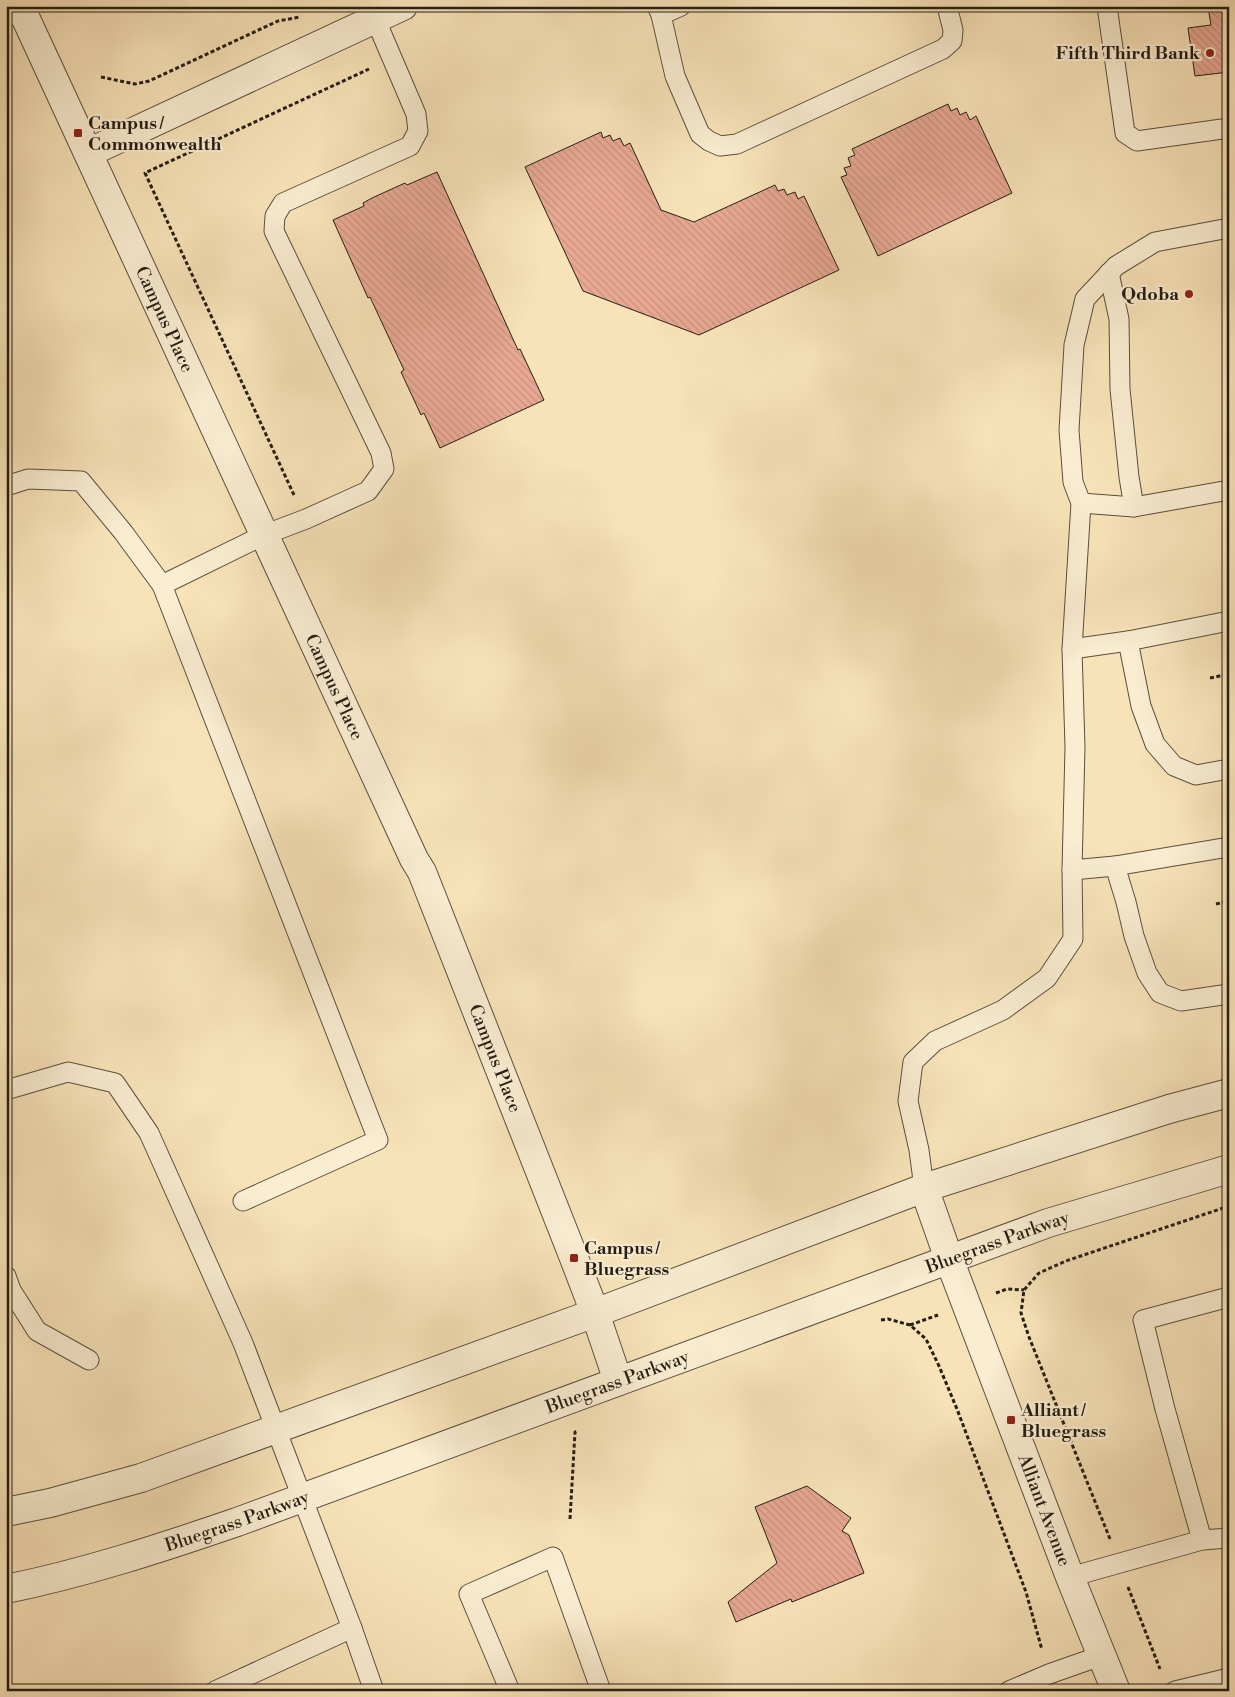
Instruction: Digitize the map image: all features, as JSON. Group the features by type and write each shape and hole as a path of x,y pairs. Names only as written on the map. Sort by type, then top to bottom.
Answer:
{"street":[{"name":"Campus Place","path":"20,6 414,859 422,872 595,1313 618,1381"},
{"path":"88,153 373,12 403,6"},
{"path":"6,1512 50,1503 141,1478 595,1313 924,1188 1169,1109 1229,1093"},
{"name":"Bluegrass Parkway","path":"6,1589 141,1555 237,1522 1048,1223 1229,1170"},
{"name":"Alliant Avenue","path":"924,1188 949,1259 1070,1577 1116,1691"}],"lane":[{"path":"681,6 659,11 675,76 700,134 720,146 737,144 943,49 952,41 953,30 947,6"},
{"path":"1106,6 1125,134 1137,141 1229,128"},
{"path":"162,585 264,535 306,519 368,491 384,469 381,453 274,231 275,216 283,203 410,146 418,131 416,114 373,12"},
{"path":"924,1188 919,1150 908,1101 914,1062 935,1041 1003,1010 1047,978 1073,939 1072,870 1075,747 1072,649 1081,504 1073,482 1069,430 1074,345 1085,299 1116,266 1155,242 1229,228"},
{"path":"1109,273 1119,319 1120,389 1134,507"},
{"path":"6,486 28,479 81,481 123,532 162,585 378,1140 242,1201"},
{"path":"1081,504 1134,507 1229,490"},
{"path":"1072,649 1128,641 1229,621"},
{"path":"1128,641 1141,706 1155,744 1174,766 1196,775 1229,769"},
{"path":"1072,870 1115,866 1229,847"},
{"path":"1115,866 1134,936 1147,973 1160,993 1181,1000 1229,994"},
{"path":"6,1090 68,1072 115,1083 149,1133 244,1343 374,1691"},
{"path":"6,1276 11,1290 37,1331 89,1360"},
{"path":"1202,1540 1164,1409 1143,1320 1228,1298"},
{"path":"1070,1577 1202,1540 1229,1538"},
{"path":"510,1691 469,1594 552,1557 601,1691"},
{"path":"215,1691 352,1628"},
{"path":"1009,1691 1102,1655"},
{"path":"1170,1684 1229,1678"}],"path":[{"path":"101,77 135,84 148,81 278,21 304,17"},
{"path":"306,519 145,173 392,58"},
{"path":"1210,678 1229,674"},
{"path":"1216,904 1229,901"},
{"path":"1170,1684 1157,1662 1021,1313 1024,1290 1039,1274 1066,1261 1229,1206"},
{"path":"873,1321 888,1319 910,1325 926,1339 957,1409 1026,1592 1049,1674"},
{"path":"570,1519 575,1432 584,1427"}],"building":[{"name":"Fifth Third Bank","path":"1203,6 1229,6 1229,72 1195,76 1188,28 1211,25 1208,7 1203,8"},
{"path":"948,104 951,111 957,108 960,115 966,112 970,120 976,116 1012,193 878,256 841,177 847,175 844,168 851,166 848,158 855,155 852,149"},
{"path":"601,132 603,138 610,135 613,141 620,138 624,146 630,143 661,210 694,222 775,185 778,191 784,189 787,195 795,192 798,199 804,196 839,270 699,335 583,291 525,167"},
{"path":"437,172 518,350 520,349 544,400 440,448 424,413 421,415 401,372 404,370 370,297 368,298 333,220 364,206 363,203 372,198 405,183 407,185"},
{"path":"807,1486 851,1518 842,1531 849,1535 864,1573 792,1602 791,1599 736,1622 728,1602 777,1563 755,1507"}],"place":[{"name":"Fifth Third Bank","path":"1210,53"},
{"name":"Campus / Commonwealth","path":"78,133"},
{"name":"Qdoba","path":"1189,294"},
{"name":"Campus / Bluegrass","path":"574,1258"},
{"name":"Alliant / Bluegrass","path":"1011,1420"}]}
